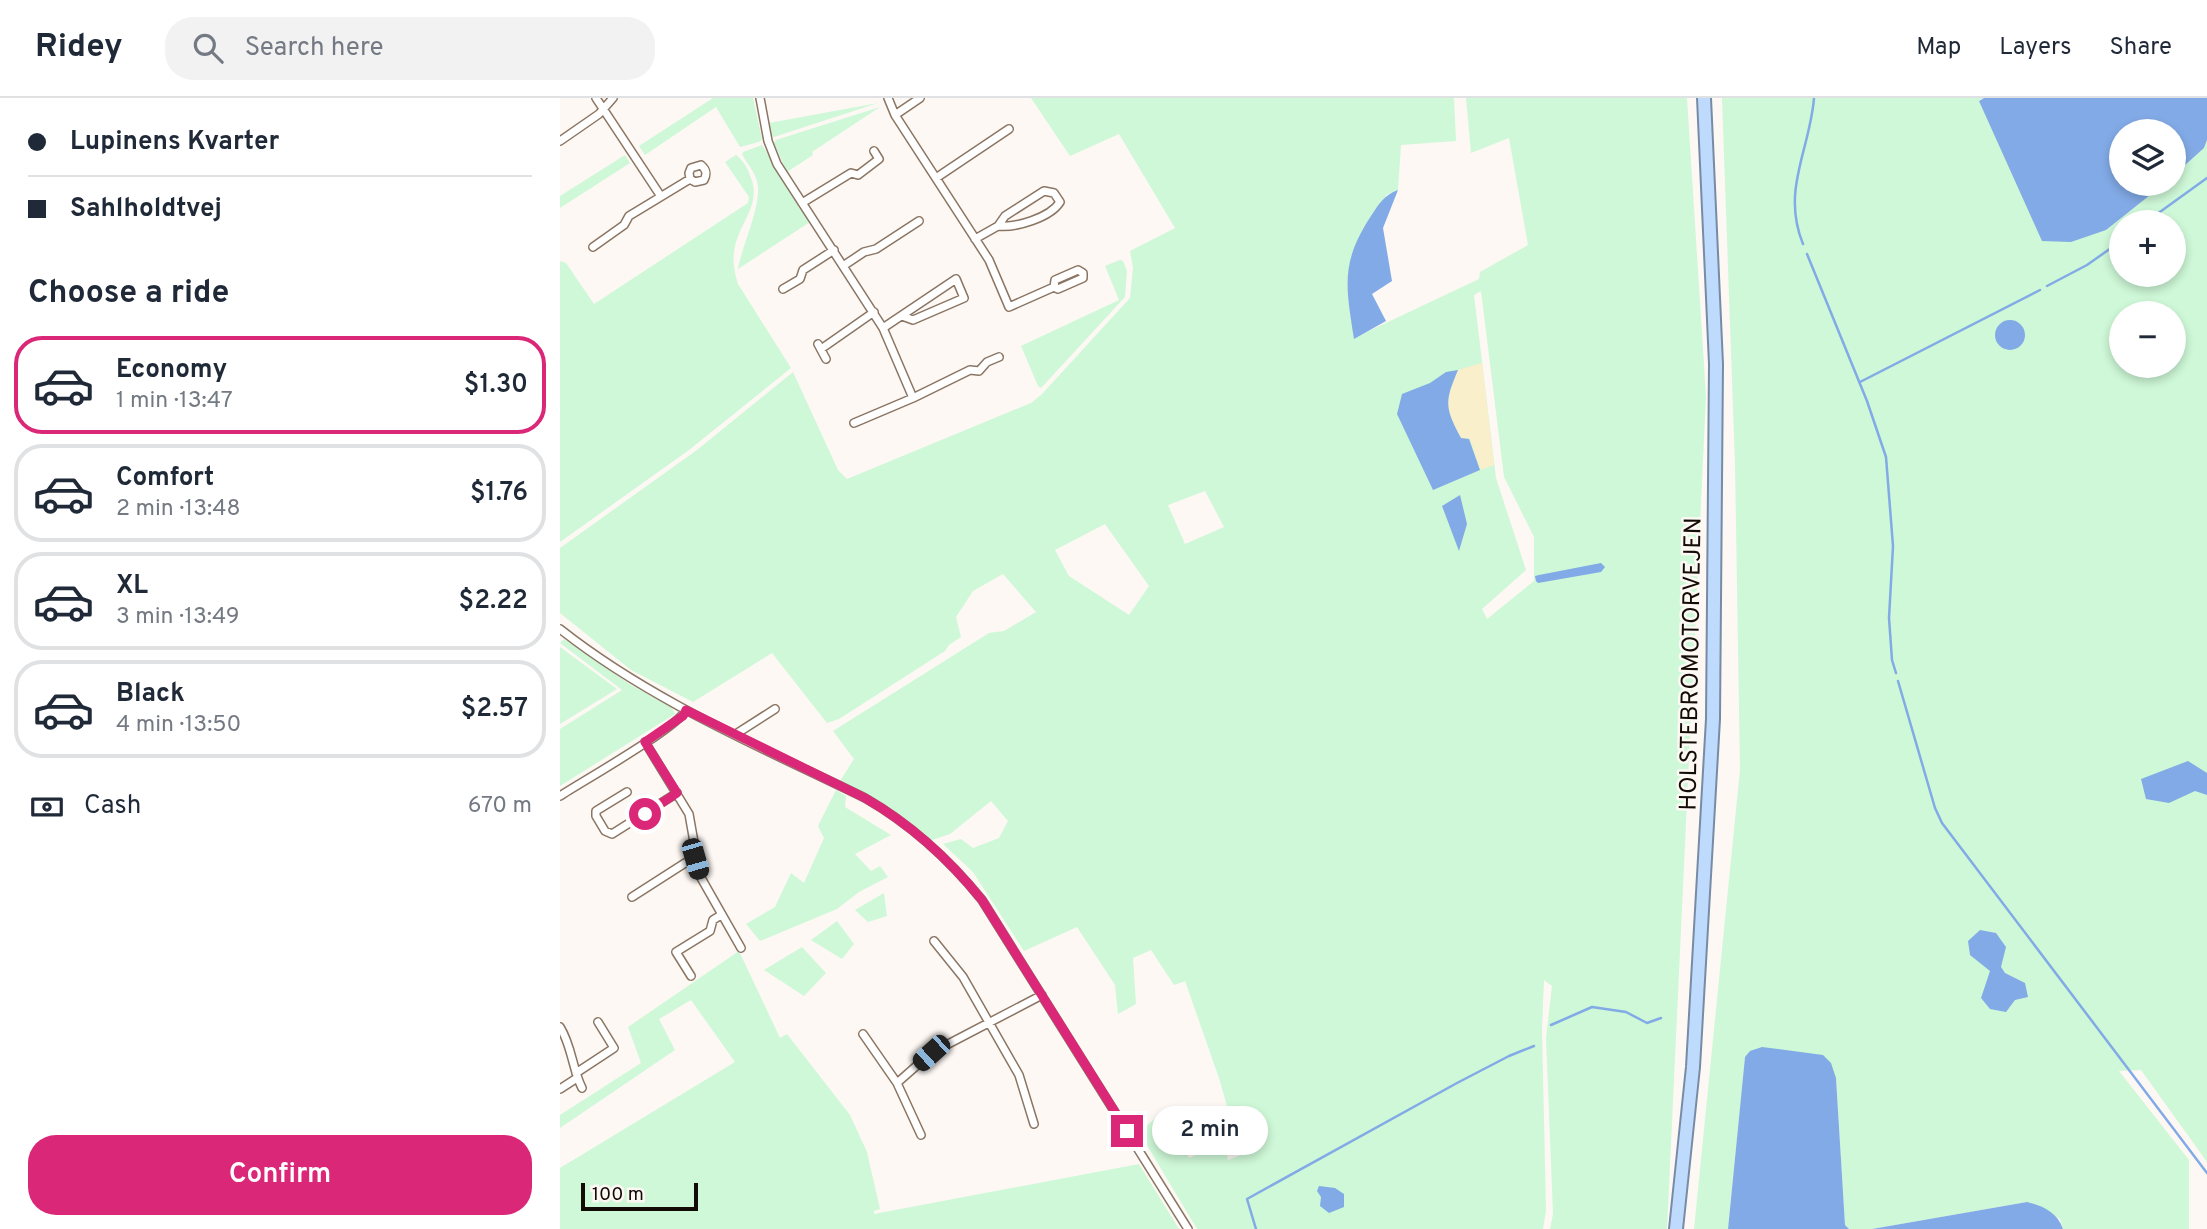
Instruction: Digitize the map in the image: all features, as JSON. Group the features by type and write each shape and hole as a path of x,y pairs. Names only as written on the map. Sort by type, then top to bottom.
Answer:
{"highway":[{"name":"HOLSTEBROMOTORVEJEN","path":"1676,1229 1694,1054 1713,719 1716,364 1704,98"}],"street":[{"path":"596,98 660,195"},
{"path":"560,141 599,114 613,98"},
{"path":"760,98 768,141 777,164 874,312 913,398"},
{"path":"888,98 895,115 989,260 1009,307 1054,287"},
{"path":"895,115 920,98"},
{"path":"936,178 1009,129"},
{"path":"802,203 851,173 858,176 879,159 874,151"},
{"path":"593,247 624,225 629,216 690,179"},
{"path":"975,239 998,226 1005,216 1044,191 1054,193 1060,202 1056,209 1013,228 998,226"},
{"path":"843,266 864,251 876,249 919,221"},
{"path":"783,289 800,279 803,270 834,250"},
{"path":"883,328 956,279 964,298 913,320 902,316"},
{"path":"826,359 820,346 874,312"},
{"path":"854,423 970,370 979,371 987,362 999,357"},
{"path":"560,629 619,672 686,710 865,798 911,827 959,872 982,900 1188,1229"},
{"path":"736,734 775,709"},
{"path":"560,796 645,742 683,716 686,710"},
{"path":"645,742 690,814 694,828 695,859 700,876 741,948"},
{"path":"627,792 596,811 605,831 612,834 677,793"},
{"path":"632,897 684,863 695,859"},
{"path":"691,976 676,952 710,931 713,920 722,915"},
{"path":"934,941 963,977 1019,1075 1034,1124"},
{"path":"897,1083 931,1053 1042,995"},
{"path":"560,1089 614,1048 598,1022"},
{"path":"560,1027 570,1047 576,1075 582,1088"},
{"path":"863,1034 897,1083 920,1135"}],"green space":[{"path":"713,98 753,98 762,139 740,147 716,107 645,155 639,146"},
{"path":"1031,98 1454,98 1456,141 1401,145 1398,190 1386,195 1354,338 1479,279 1480,272 1528,245 1509,138 1471,153 1466,98 1687,98 1706,396 1667,1229 1550,1229 1553,1214 1546,1038 1552,986 1544,980 1542,1030 1546,1211 1543,1229 1197,1229 1139,1132 1163,1112 1189,1158 1224,1142 1228,1160 1241,1155 1219,1078 1185,981 1174,985 1151,950 1133,958 1136,1004 1118,1014 1115,985 1077,927 1024,951 973,872 943,844 961,839 973,848 999,838 1008,821 991,801 950,834 932,840 888,807 840,781 854,759 833,731 989,633 1004,631 1036,612 1003,574 973,591 956,617 961,637 945,651 839,719 827,723 772,653 693,702 631,670 560,613 560,548 697,450 793,372 838,470 847,479 1031,403 1042,394 1130,298 1133,268 1130,251 1175,228 1119,134 1070,156","holes":["1481,291 1504,477 1534,537 1534,581 1487,619 1482,609 1526,570 1496,478 1474,295","1205,491 1224,527 1185,544 1168,505","1105,524 1149,586 1129,615 1069,576 1055,550"]},
{"path":"1722,98 1984,98 1979,100 2106,230 2109,228 2109,287 2186,287 2186,210 2131,210 2149,196 2186,196 2186,164 2204,148 2207,140 2207,1162 2141,1070 2119,1071 2189,1160 2189,1229 2063,1229 2060,1219 2027,1202 1872,1229 1849,1229 1845,1225 1836,1078 1745,1058 1728,1229 1694,1229 1740,770 1735,465"},
{"path":"878,103 774,137 771,136 769,123"},
{"path":"880,107 787,172 774,143 776,140"},
{"path":"762,145 810,222 738,269 758,198 755,175 742,154"},
{"path":"625,155 630,163 560,208 560,196"},
{"path":"736,155 748,171 754,196 735,246 734,261 738,284 791,368 689,450 560,542 560,261 566,263 594,304 748,203 749,197 725,162"},
{"path":"1120,260 1127,271 1125,297 1041,388 1021,346 1119,300 1105,266"},
{"path":"564,639 628,683 672,708 675,714 560,786 560,729 622,690 560,643"},
{"path":"560,647 617,689 560,724"},
{"path":"836,790 846,796 845,807 891,835 855,854 871,871 880,866 888,877 859,892 837,909 760,941 746,924 775,907 791,873 804,883 824,838 818,826"},
{"path":"884,893 887,916 868,922 855,910"},
{"path":"837,921 854,944 842,959 811,940"},
{"path":"802,947 826,973 804,996 764,970"},
{"path":"739,951 780,1038 787,1034 850,1115 867,1152 880,1209 874,1211 874,1214 1139,1164 1179,1229 560,1229 560,1168 735,1062 691,1000 659,1019 675,1050 560,1128 560,1115 641,1063 628,1027"}],"sand":[{"path":"1482,363 1494,465 1480,470 1470,439 1461,438 1448,404 1458,370"}],"water":[{"path":"1984,98 2207,98 2207,140 2204,148 2186,164 2186,119 2109,119 2109,196 2149,196 2131,210 2109,210 2109,228 2106,230 2071,242 2042,241 1979,101"},
{"path":"1398,190 1383,228 1392,281 1372,294 1386,321 1354,339 1348,276 1354,248 1379,204"},
{"path":"2010,320 2021,324 2025,335 2021,346 2010,350 1999,346 1995,335 1999,324"},
{"path":"1458,370 1449,397 1449,411 1461,438 1469,439 1480,470 1433,490 1397,414 1402,394 1430,383 1446,372"},
{"path":"1460,495 1467,524 1459,551 1442,506"},
{"path":"1601,563 1605,567 1601,572 1538,583 1536,581 1535,576"},
{"path":"2188,761 2207,773 2207,795 2195,791 2169,803 2146,799 2141,779"},
{"path":"1980,930 1996,933 2006,947 2001,967 2005,973 2025,983 2028,997 2015,1000 2006,1012 1990,1009 1981,998 1990,971 1970,955 1968,941"},
{"path":"1762,1047 1823,1055 1831,1063 1836,1078 1845,1225 1849,1229 1728,1229 1745,1057 1750,1051"},
{"path":"1319,1186 1335,1188 1344,1194 1344,1207 1329,1213 1320,1206 1321,1197 1317,1191"},
{"path":"2027,1202 2049,1211 2063,1229 1872,1229"}],"waterway":[{"path":"1803,244 1797,224 1796,188 1814,98"},
{"path":"2163,210 2207,178"},
{"path":"2047,286 2087,265 2109,249"},
{"path":"1807,254 1867,401 1886,457 1893,546 1889,618 1892,660 1896,673"},
{"path":"1860,382 2040,290"},
{"path":"1898,681 1935,808 1942,823 2207,1173"},
{"path":"1551,1025 1592,1007 1626,1012 1647,1023 1661,1018"},
{"path":"1256,1229 1247,1199 1457,1083 1534,1046"}],"route":[{"path":"645,814 677,793 645,742 683,716 686,710 893,814 933,845 982,900 1127,1131"}]}
